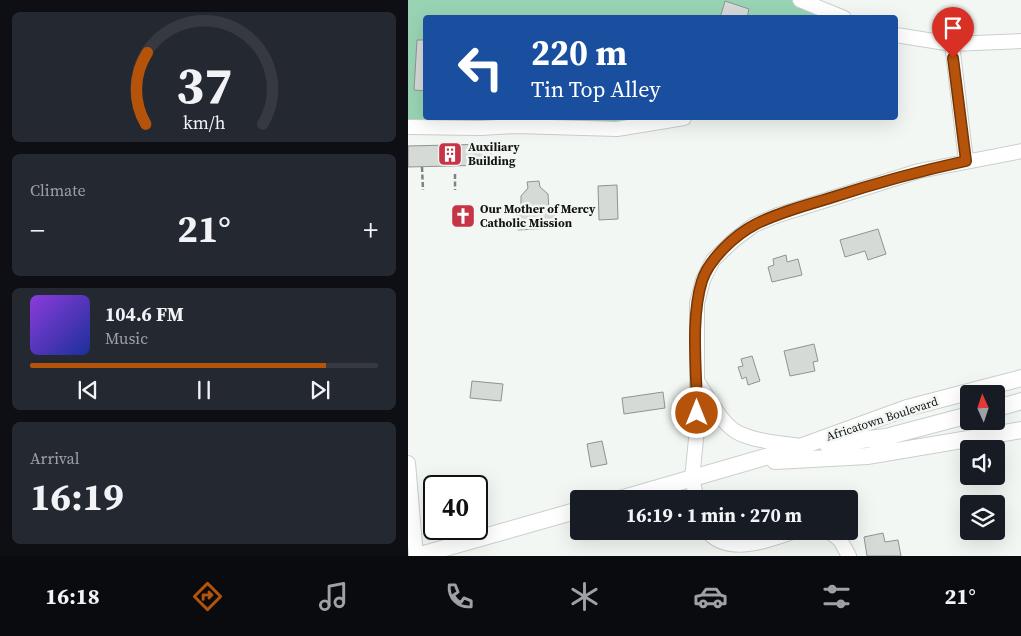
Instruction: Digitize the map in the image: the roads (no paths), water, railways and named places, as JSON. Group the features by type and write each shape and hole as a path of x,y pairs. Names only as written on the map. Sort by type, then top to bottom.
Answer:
{"main road":[{"name":"Africatown Boulevard","path":"651,490 800,446 907,408 1022,378"},
{"path":"1006,405 1022,401"},
{"name":"Africatown Boulevard","path":"800,446 886,437 960,417"},
{"path":"750,462 867,456 1022,430"},
{"path":"416,556 570,513"}],"street":[{"path":"800,0 837,15"},
{"path":"898,34 952,44 1022,41"},
{"path":"952,44 966,161"},
{"path":"408,127 481,128 516,126 617,129 672,120"},
{"path":"695,490 692,478 697,429 697,303 703,280 713,260 734,240 754,225 778,215 919,171 1022,151"},
{"path":"697,381 723,420 735,431 753,438 800,446"},
{"path":"408,463 416,556"},
{"path":"714,540 725,547 735,550 747,549 771,540"},
{"path":"840,540 849,556"}],"place":[{"name":"Auxiliary Building","path":"450,154"},
{"name":"Our Mother of Mercy Catholic Mission","path":"463,216"}]}
